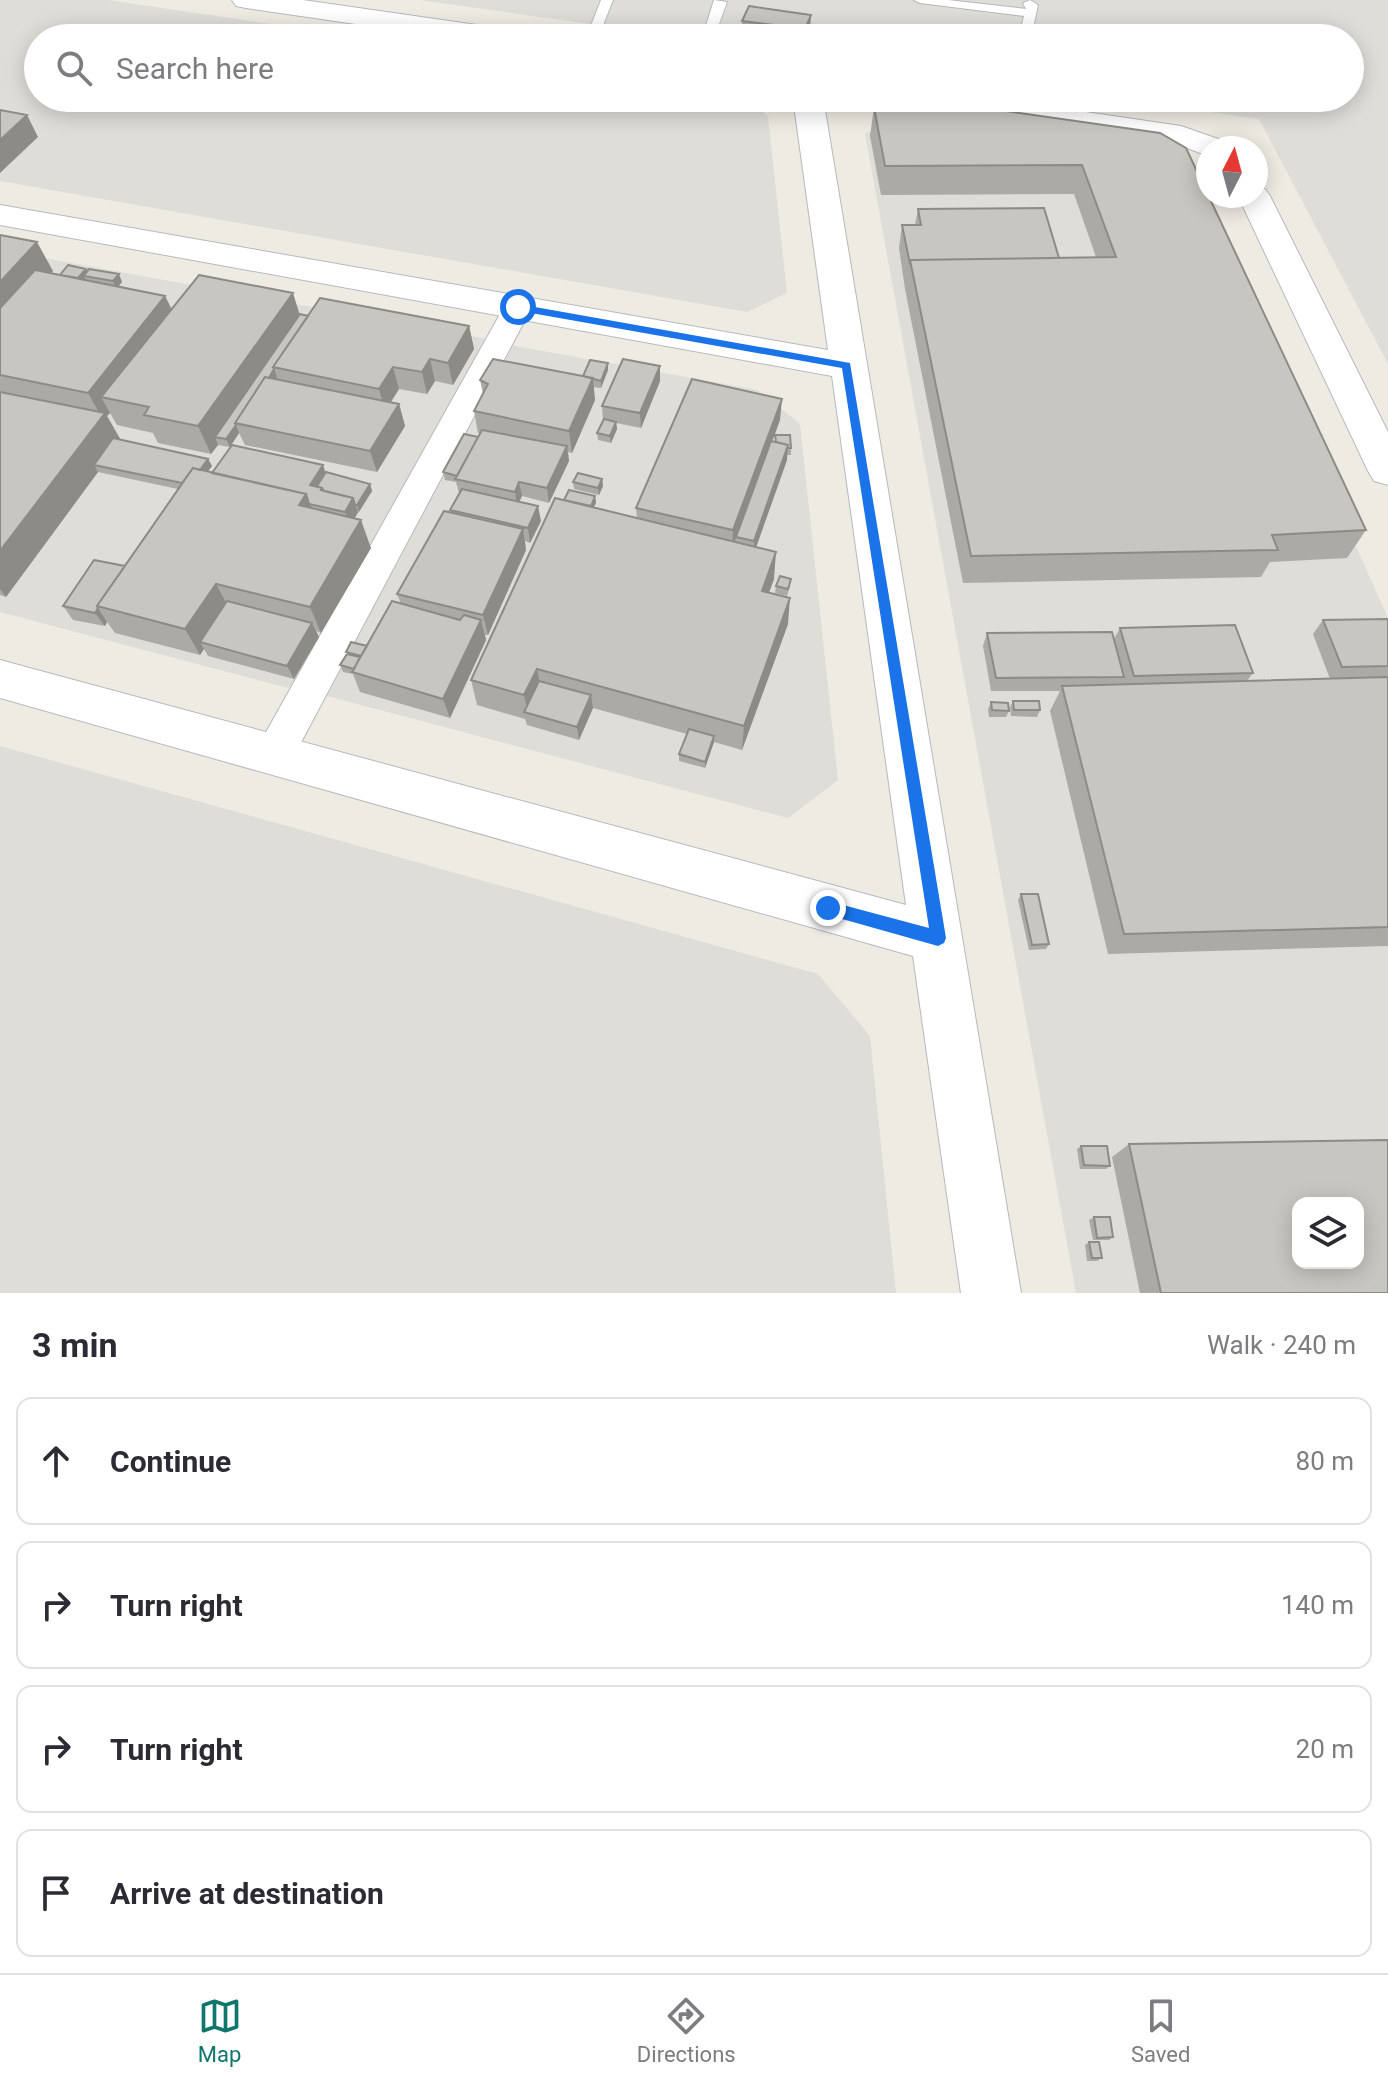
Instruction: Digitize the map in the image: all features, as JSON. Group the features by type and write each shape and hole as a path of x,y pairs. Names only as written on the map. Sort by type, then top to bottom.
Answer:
{"street":[{"path":"246,0 413,24"},
{"path":"810,112 991,1293"},
{"path":"1053,112 1181,135 1196,141"},
{"path":"1260,208 1388,471"},
{"path":"0,215 847,366"},
{"path":"274,755 518,307"},
{"path":"0,679 938,938"}],"lane":[{"path":"598,24 607,0"},
{"path":"713,24 720,0"},
{"path":"920,0 1030,13"},
{"path":"1022,0 1032,5 1028,24"}],"shaded area":[{"path":"0,0 108,0 272,24 24,24 24,112 762,112 768,116 787,293 747,312 0,181"},
{"path":"419,0 1388,0 1388,364 1259,119 1210,112 1364,112 1364,24 589,24"},
{"path":"896,118 1191,179 1196,190 1196,208 1204,208 1388,618 1388,1293 1076,1293 865,134"},
{"path":"0,250 487,339 300,691 0,612"},
{"path":"510,345 758,390 800,424 838,780 788,818 327,696"},
{"path":"0,746 818,974 870,1036 896,1293 0,1293"}],"building":[{"path":"749,6 811,15 807,24 742,21"},
{"path":"0,110 27,115 0,140"},
{"path":"875,112 1013,112 1160,133 1186,148 1196,169 1196,208 1214,208 1366,530 1272,535 1278,550 971,556 910,260 1116,257 1082,165 885,166"},
{"path":"1044,208 1059,258 910,260 910,264 902,225 921,225 918,209"},
{"path":"0,235 37,242 0,282"},
{"path":"68,265 86,269 78,278 60,275"},
{"path":"89,269 119,274 113,281 84,276"},
{"path":"35,270 165,296 88,393 0,375 0,308"},
{"path":"199,275 293,293 198,426 144,415 149,407 101,397"},
{"path":"320,298 469,326 448,363 430,359 422,372 393,367 379,389 273,367"},
{"path":"300,314 308,316 273,367 269,378 265,377 226,439 215,437"},
{"path":"493,359 593,378 569,431 474,411 488,384 480,380"},
{"path":"623,359 660,366 640,413 602,406"},
{"path":"590,360 608,363 601,381 583,376"},
{"path":"265,377 399,404 370,451 235,423"},
{"path":"692,379 782,399 733,530 636,508"},
{"path":"0,392 105,413 0,551"},
{"path":"604,419 616,422 610,436 597,433"},
{"path":"482,430 567,446 547,488 519,482 515,492 455,479"},
{"path":"464,434 478,437 457,476 443,472"},
{"path":"775,435 790,435 791,448 776,442"},
{"path":"113,438 208,459 200,470 193,468 182,483 94,465"},
{"path":"771,441 788,445 754,541 736,537"},
{"path":"232,445 323,465 310,485 353,498 345,512 309,504 306,494 212,473"},
{"path":"193,468 306,494 299,505 361,520 310,607 216,584 185,629 97,606"},
{"path":"326,472 370,484 355,505 353,498 324,491 317,486"},
{"path":"578,473 602,479 598,488 573,482"},
{"path":"462,489 538,506 528,528 450,510"},
{"path":"569,490 595,496 591,506 564,500"},
{"path":"555,498 776,552 762,591 790,598 744,726 537,669 524,695 471,680"},
{"path":"444,511 523,529 483,615 397,594"},
{"path":"94,560 125,566 95,613 63,606"},
{"path":"780,576 791,579 788,589 776,586"},
{"path":"227,601 312,623 287,666 200,642"},
{"path":"392,601 460,620 464,615 481,620 443,699 352,672"},
{"path":"1388,619 1388,666 1342,667 1323,620"},
{"path":"1235,625 1253,673 1134,676 1120,628"},
{"path":"1112,632 1124,677 996,678 987,633"},
{"path":"351,642 367,646 361,656 346,652"},
{"path":"347,654 360,657 354,669 340,665"},
{"path":"1388,677 1388,927 1124,934 1062,686"},
{"path":"539,681 591,695 577,727 524,712"},
{"path":"1013,701 1039,701 1040,710 1014,710"},
{"path":"991,702 1008,703 1009,711 992,710"},
{"path":"689,729 714,736 705,762 679,754"},
{"path":"1021,894 1038,894 1049,944 1032,945"},
{"path":"1388,1140 1388,1293 1161,1293 1129,1144"},
{"path":"1081,1146 1107,1146 1110,1166 1084,1165"},
{"path":"1094,1217 1110,1217 1113,1237 1097,1238"},
{"path":"1089,1242 1099,1242 1102,1258 1092,1258"}],"route":[{"path":"518,307 847,366 938,938 828,908"}]}
